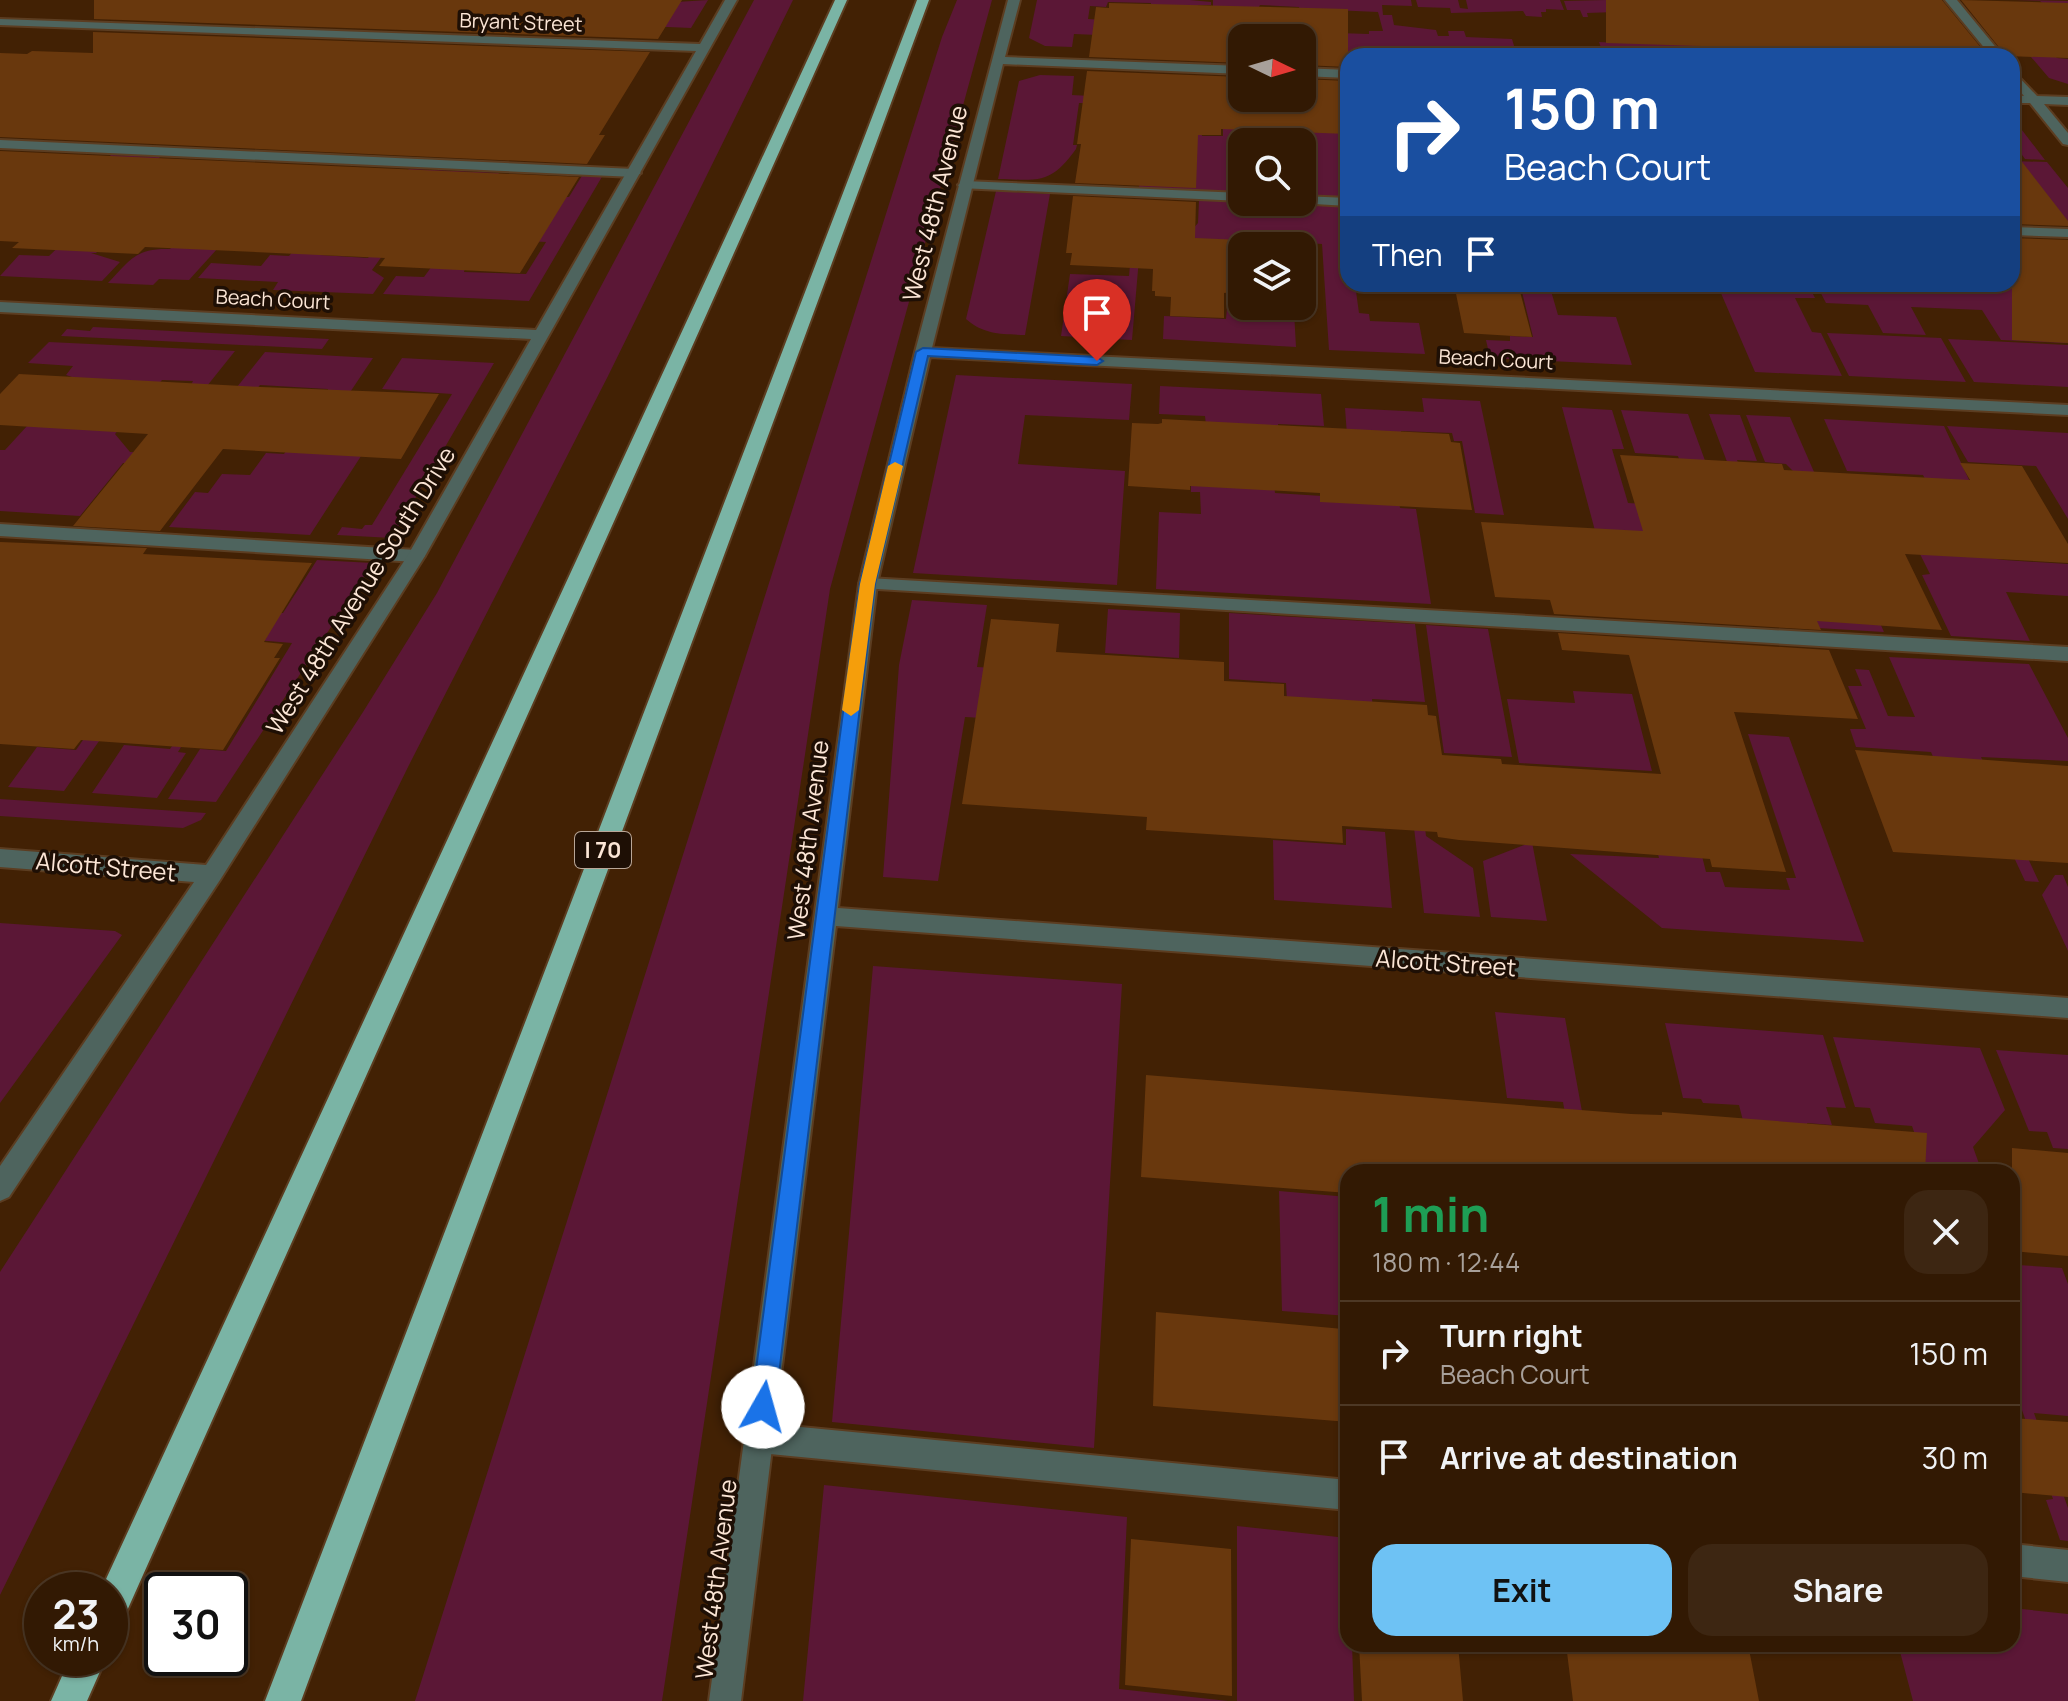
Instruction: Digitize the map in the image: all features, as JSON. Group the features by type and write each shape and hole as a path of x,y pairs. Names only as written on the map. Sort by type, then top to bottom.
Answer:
{"highway":[{"path":"127,1572 841,0"},
{"name":"I 70","path":"283,1701 923,0"},
{"path":"69,1701 80,1676"}],"street":[{"name":"West 48th Avenue South Drive","path":"0,1188 212,874 416,556 731,0"},
{"name":"West 48th Avenue","path":"725,1701 868,584 923,352 1014,0"},
{"path":"1951,0 1990,48"},
{"name":"Bryant Street","path":"0,22 705,48"},
{"path":"997,60 1228,69"},
{"path":"1316,73 1340,74"},
{"path":"2020,83 2068,141"},
{"path":"2020,99 2068,101"},
{"path":"0,144 634,173"},
{"path":"965,185 1228,196"},
{"path":"1316,201 1340,202"},
{"path":"2020,231 2068,233"},
{"name":"Beach Court","path":"0,307 543,335"},
{"name":"Beach Court","path":"923,352 2068,410"},
{"path":"0,530 416,556"},
{"path":"868,584 2068,654"},
{"name":"Alcott Street","path":"0,858 212,874"},
{"name":"Alcott Street","path":"824,916 2068,1008"},
{"path":"759,1438 1340,1494"},
{"path":"2020,1561 2068,1566"}],"shaded area":[{"path":"708,0 691,28 644,26 676,2"},
{"path":"754,0 793,0 608,376 409,765 0,1595 0,1272 437,593"},
{"path":"957,0 992,0 830,589 662,1701 415,1701 942,37"},
{"path":"1037,0 1190,0 1211,2 1211,5 1198,5 1197,10 1150,27 1151,3 1108,2 1106,7 1090,6 1088,19 1104,20 1121,36 1074,34 1072,47 1045,46 1029,38"},
{"path":"1213,0 1411,0 1412,6 1382,5 1383,15 1392,15 1394,25 1436,30 1438,36 1449,36 1448,31 1464,31 1466,37 1512,39 1515,48 1340,48 1340,53 1316,43 1316,24 1301,24 1299,7 1260,5 1250,24 1229,24 1213,6","holes":["1310,9 1378,12 1383,31 1369,31 1369,34 1337,33"]},
{"path":"1416,0 1458,0 1460,8 1468,9 1466,0 1560,0 1564,10 1546,9 1546,12 1541,12 1542,17 1526,16 1523,11 1451,13 1450,8 1418,7"},
{"path":"1713,0 1718,47 1725,48 1601,48 1599,42 1617,43 1615,12 1587,13 1588,17 1583,17 1580,10 1567,10 1564,1 1680,3"},
{"path":"2015,0 2068,1 2068,38 2042,42 2057,58 2068,59 2068,84 2049,78 1990,9 2049,10 2040,1"},
{"path":"1040,75 1074,76 1072,95 1109,97 1108,104 1079,103 1073,145 1077,145 1076,149 1051,175 1034,179 998,179 1019,81"},
{"path":"1147,79 1201,130 1202,136 1223,136 1223,107 1228,107 1228,112 1251,112 1252,128 1228,128 1228,191 1139,188"},
{"path":"1316,103 1340,111 1340,197 1316,196 1316,128 1305,128 1304,112 1316,112"},
{"path":"2020,128 2045,160 2025,159 2020,152"},
{"path":"111,155 160,157 139,178 169,180 96,253 91,253 120,262 102,281 0,276 19,255 49,256 113,195 87,177"},
{"path":"2020,161 2047,162 2068,188 2068,226 2020,170"},
{"path":"409,169 499,173 482,197 569,197 583,174 603,175 529,301 383,294 396,276 424,277 432,266 465,268 464,272 526,274 546,242 398,234 372,270 384,278 373,294 273,290 278,282 198,278 211,263 261,266 270,255 289,256 312,228 320,255 368,258 386,234 401,178"},
{"path":"996,191 1050,194 1025,335 987,331 966,319"},
{"path":"1136,199 1144,200 1132,340 1061,336 1070,274 1129,276"},
{"path":"1199,200 1228,201 1228,216 1316,216 1316,205 1340,207 1340,292 1356,292 1359,313 1369,314 1370,321 1419,323 1425,354 1329,350 1322,244 1316,244 1316,232 1228,232 1228,273 1171,254 1198,223"},
{"path":"247,216 189,280 159,279 153,285 108,283 142,253 170,249 193,224"},
{"path":"2020,289 2068,321 2068,343 2001,340 1982,310 1911,307 1926,335 1883,333 1868,305 1826,303 1820,292 2020,292"},
{"path":"1522,292 1551,292 1558,315 1616,317 1632,365 1490,358 1486,340 1510,341 1510,336 1533,337"},
{"path":"1720,292 1812,292 1815,298 1795,298 1812,332 1821,333 1842,376 1755,372"},
{"path":"1228,296 1228,320 1294,320 1296,347 1163,339 1164,316 1226,319"},
{"path":"93,327 329,339 322,349 61,336 67,329 90,331"},
{"path":"1827,333 1941,338 1966,382 1849,376"},
{"path":"1948,339 2068,345 2068,387 1974,382"},
{"path":"49,342 235,351 207,386 191,385 193,381 162,380 115,434 130,452 152,453 143,464 123,463 80,516 0,511 0,450 5,450 72,377 66,375 73,366 28,363"},
{"path":"265,352 373,358 324,431 328,389 260,385 244,405 237,387"},
{"path":"402,358 494,363 392,538 337,535 342,527 362,529 365,525 372,525 452,394 382,389"},
{"path":"956,375 1132,384 1129,420 1025,415 1018,464 1125,471 1117,585 913,573"},
{"path":"1160,386 1321,394 1324,426 1278,424 1278,431 1206,425 1205,416 1159,414"},
{"path":"1422,398 1480,401 1504,515 1475,513 1462,441 1454,441 1452,433 1401,431 1402,438 1347,435 1345,408 1424,412"},
{"path":"1562,407 1612,410 1624,449 1612,449 1628,503 1695,507 1678,456 1635,453 1621,410 1688,414 1765,625 1618,617"},
{"path":"1709,414 1740,415 1757,461 1737,460 1740,468 1729,467"},
{"path":"1746,415 1790,417 1884,632 1818,628 1794,565 1793,471 1786,464 1765,462"},
{"path":"1824,419 1944,426 1970,482 1958,543 1923,475 1847,471"},
{"path":"1947,426 2068,433 2068,519 2036,466 1968,462"},
{"path":"299,432 374,436 310,535 169,527 195,492 208,493 222,474 250,475 266,453 284,454"},
{"path":"1390,439 1400,508 1416,509 1431,604 1156,589 1159,512 1201,514 1200,492 1191,492 1191,482 1274,485 1275,493 1338,497"},
{"path":"1917,548 2004,560 2068,564 2068,596 2006,592 2030,641 1951,636 1922,575 1930,574"},
{"path":"317,560 373,563 216,802 168,799 200,749 226,751 292,643 256,640 242,610 283,613"},
{"path":"912,600 987,605 977,667 1025,670 1019,720 965,717 938,881 883,877 899,665"},
{"path":"1108,609 1180,613 1179,658 1105,653"},
{"path":"1229,613 1415,624 1425,702 1372,699 1385,829 1289,736 1286,683 1229,679"},
{"path":"1426,625 1488,629 1512,757 1444,753"},
{"path":"1889,657 2029,664 2068,738 2068,761 1981,757 2039,882 2025,881 1983,791 1947,789 1931,752 1856,747 1850,729 1866,729 1848,686 1862,686 1855,669 1869,670 1888,716 1915,717"},
{"path":"121,686 137,687 64,791 8,787 37,747 76,750"},
{"path":"1573,691 1632,694 1652,771 1519,763 1507,699 1575,703"},
{"path":"1748,734 1789,737 1864,942 1662,928 1570,854 1659,858 1657,850 1701,852 1706,872 1720,872 1725,887 1790,890 1786,878 1796,878"},
{"path":"177,739 186,739 178,752 186,753 157,798 92,793 124,745 170,749"},
{"path":"0,799 206,813 201,820 183,828 0,816"},
{"path":"1411,802 1422,803 1426,836 1473,868 1480,917 1424,913"},
{"path":"1346,829 1385,832 1392,908 1274,900 1273,840 1346,845"},
{"path":"1532,842 1547,921 1491,917 1483,861"},
{"path":"2055,875 2063,875 2068,887 2068,951 2042,895"},
{"path":"0,923 115,931 122,935 0,1103"},
{"path":"873,966 1122,984 1094,1448 832,1422"},
{"path":"1495,1012 1565,1018 1592,1164 1574,1164 1563,1102 1507,1098"},
{"path":"1665,1023 1823,1035 1846,1108 1826,1107 1832,1125 1807,1123 1819,1164 1754,1164 1739,1105 1703,1103 1701,1099 1683,1098"},
{"path":"1833,1037 1980,1048 2005,1110 1973,1147 1979,1164 1925,1164 1912,1126 1875,1123 1870,1108 1855,1107"},
{"path":"1996,1050 2068,1055 2068,1149 2053,1148 2047,1132 2029,1131"},
{"path":"1279,1191 1340,1196 1340,1315 1282,1311"},
{"path":"2020,1265 2062,1268 2068,1284 2068,1416 2034,1413 2068,1508 2068,1541 2060,1540 2046,1500 2053,1499 2020,1404"},
{"path":"824,1485 1127,1517 1119,1689 1228,1701 803,1701"},
{"path":"1237,1526 1340,1537 1340,1652 1352,1652 1354,1701 1237,1701"},
{"path":"2020,1609 2068,1614 2068,1701 1913,1701 1900,1652 2020,1652"}],"building":[{"path":"94,0 682,0 658,39 94,19"},
{"path":"1606,0 1942,0 1981,48 1765,48 1606,43"},
{"path":"1961,0 2068,3 2068,58 2020,56 2020,48 2000,48"},
{"path":"1109,3 1348,9 1348,48 1340,48 1340,67 1316,66 1316,24 1228,24 1228,62 1089,57 1096,7 1109,8"},
{"path":"93,32 650,52 599,135 605,135 587,164 0,137 0,53 93,53"},
{"path":"1087,71 1228,76 1228,112 1316,112 1316,80 1340,81 1340,134 1316,133 1316,128 1228,128 1221,129 1221,135 1198,135 1196,188 1075,183 1081,144 1077,144"},
{"path":"0,151 579,177 520,273 379,266 385,258 145,247 138,254 12,248 19,242 0,241"},
{"path":"2020,159 2068,221 2068,226 2020,224"},
{"path":"1073,196 1196,202 1195,238 1228,239 1228,293 1224,293 1224,318 1170,316 1171,297 1155,296 1155,291 1152,291 1153,269 1070,265 1072,253 1066,253"},
{"path":"2020,238 2068,240 2068,343 2012,340 2012,292 2020,292"},
{"path":"1456,292 1520,292 1532,337 1464,333"},
{"path":"19,374 439,394 401,459 223,449 160,531 73,526 148,434 0,425 0,394"},
{"path":"1162,419 1449,434 1451,442 1460,443 1472,510 1320,502 1320,493 1128,486 1132,423 1158,424 1162,423"},
{"path":"1620,455 1782,464 1784,470 1970,480 1960,463 2022,466 2068,544 2068,563 1905,554 1942,630 1817,621 1821,630 1554,614 1550,600 1495,597 1481,522 1643,531"},
{"path":"0,542 147,548 143,554 312,563 264,642 283,644 274,658 280,658 223,750 81,740 74,749 0,744"},
{"path":"991,619 1059,624 1056,652 1224,662 1224,681 1284,684 1284,696 1427,705 1428,715 1436,716 1442,755 1501,759 1502,764 1661,774 1629,655 1562,650 1558,633 1829,650 1858,719 1734,712 1786,872 1712,867 1710,859 1459,840 1438,837 1437,832 1342,826 1343,843 1146,830 1147,817 962,804"},
{"path":"1855,750 2068,766 2068,863 1893,852"},
{"path":"1146,1075 1631,1114 1662,1115 1662,1112 1927,1133 1925,1164 1340,1164 1340,1192 1141,1177"},
{"path":"2012,1148 2068,1153 2068,1256 2020,1252 2020,1164 2012,1164"},
{"path":"1156,1312 1340,1329 1340,1421 1153,1406"},
{"path":"2020,1419 2068,1422 2068,1497 2020,1493"},
{"path":"1131,1539 1231,1549 1232,1696 1125,1685"},
{"path":"1359,1652 1459,1652 1463,1701 1362,1701"},
{"path":"1567,1652 1750,1652 1759,1701 1573,1701"}],"slow traffic":[{"path":"851,710 868,584 895,466"}],"route":[{"path":"763,1407 868,584 923,352 1097,361"}]}
